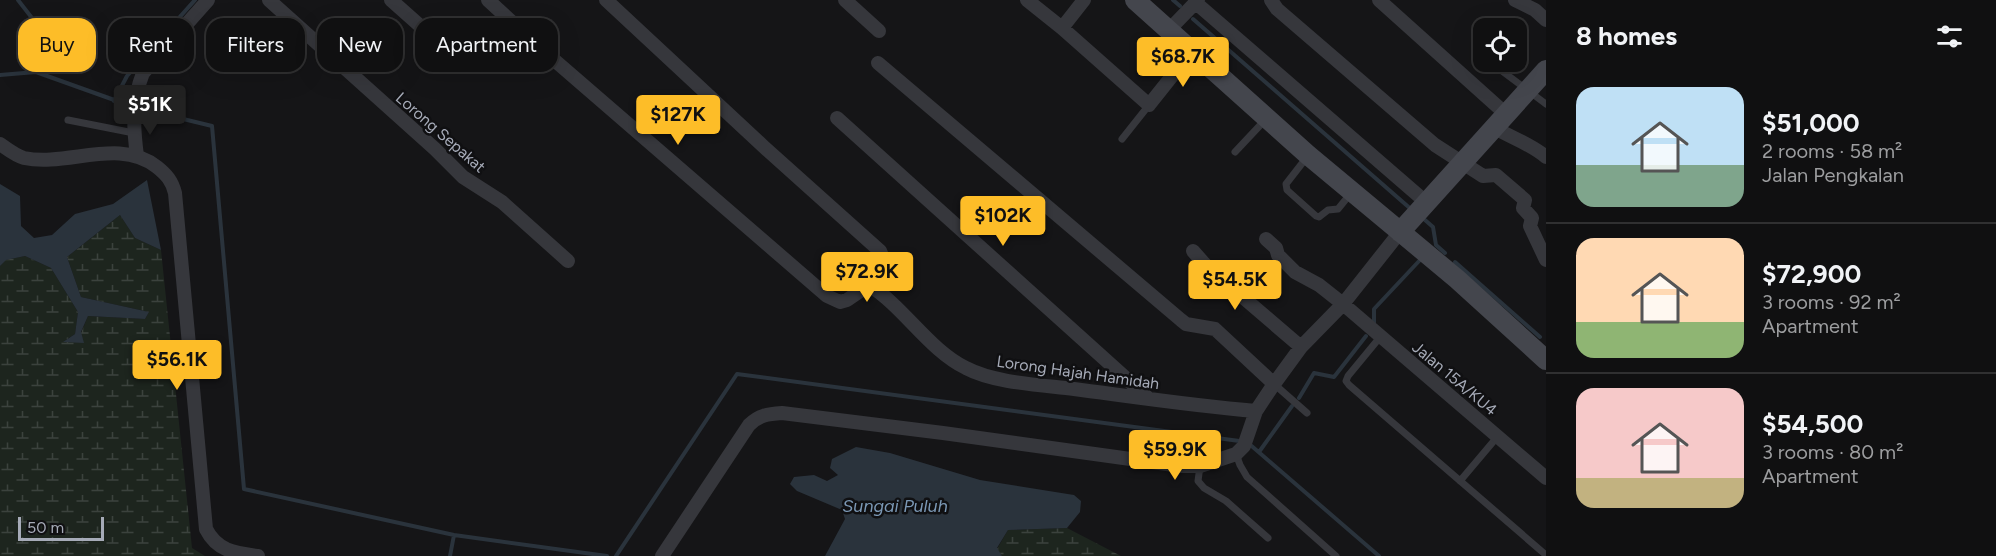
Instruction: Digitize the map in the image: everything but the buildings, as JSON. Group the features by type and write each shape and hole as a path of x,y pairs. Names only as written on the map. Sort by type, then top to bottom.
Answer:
{"street":[{"path":"137,156 134,127 139,83 150,63 208,0"},
{"name":"Lorong Sepakat","path":"269,0 435,149 463,177 502,202 568,261"},
{"path":"391,0 415,21"},
{"path":"488,0 827,296 840,302 847,300 869,285 883,265 880,251 606,0"},
{"path":"845,0 879,31"},
{"path":"1027,0 1149,105 1192,51"},
{"path":"1062,28 1084,0"},
{"path":"1135,0 1308,155 1456,279 1546,360"},
{"path":"1271,0 1277,9 1434,145 1484,176 1496,175 1525,200 1523,208 1532,218 1530,226 1546,260"},
{"path":"1379,0 1521,143 1532,146 1546,157"},
{"path":"1515,0 1535,10 1546,20"},
{"path":"1169,30 1197,1 1427,204"},
{"path":"878,63 1181,320 1186,324 1215,329 1274,384"},
{"path":"662,556 749,425 757,418 768,414 782,413 932,431 1150,463 1200,466 1240,450 1256,411 1301,347 1343,304 1400,232 1546,70"},
{"path":"837,118 1149,399"},
{"path":"0,144 22,158 48,160 118,153 137,156 151,162 167,175 175,193 206,529 210,539 219,547 232,553 258,556"},
{"name":"Jalan 15A/KU4","path":"1266,239 1295,272 1319,285 1343,304 1546,478"},
{"path":"1194,251 1216,278 1245,299 1301,347"},
{"name":"Lorong Hajah Hamidah","path":"869,285 950,357 966,368 983,375 1026,383 1256,411"}],"lane":[{"path":"1504,72 1546,104"},
{"path":"1122,139 1149,105"},
{"path":"1235,152 1267,118"},
{"path":"68,120 134,127"},
{"path":"1308,155 1286,184 1287,190 1316,216 1319,217 1328,210 1338,209 1351,192"},
{"path":"1381,336 1346,381 1349,386 1546,554"},
{"path":"1274,384 1306,413"},
{"path":"1460,481 1498,436"},
{"path":"1240,450 1240,465 1247,477 1336,556"},
{"path":"1200,466 1198,481 1204,488 1226,501 1268,538"}],"green space":[{"path":"120,215 135,238 161,250 192,548 205,556 0,556 0,266 5,260 25,256 51,268 78,312 75,334 64,341 81,333 88,316 145,319 149,312 81,297 67,257"},
{"path":"1067,528 1121,556 1002,556 997,549 1008,530"}],"water":[{"path":"147,180 161,250 135,238 120,215 67,257 81,297 149,312 145,319 88,316 81,332 84,343 63,342 75,334 78,312 51,268 25,256 6,260 0,266 0,184 20,196 21,226 34,238 52,235 75,214 113,204"},
{"name":"Sungai Puluh","path":"856,447 890,453 980,480 1074,495 1081,501 1080,512 1067,528 1008,530 997,548 1002,556 825,556 845,519 842,510 797,491 790,484 794,477 814,475 827,481 838,475 830,468 832,459"}],"waterway":[{"path":"18,0 32,18"},
{"path":"114,101 127,76 195,0"},
{"path":"1173,0 1180,6"},
{"path":"1193,19 1412,210"},
{"path":"0,75 36,72 131,106"},
{"path":"138,108 212,126 244,489 454,535 607,556"},
{"path":"1425,220 1433,227 1436,245 1445,253"},
{"path":"1374,324 1374,309 1420,260"},
{"path":"1455,262 1540,337"},
{"path":"1299,398 1314,373 1334,377 1366,336"},
{"path":"616,556 737,374 1247,442 1379,556"},
{"path":"1259,452 1292,406"},
{"path":"450,556 454,535"}]}
